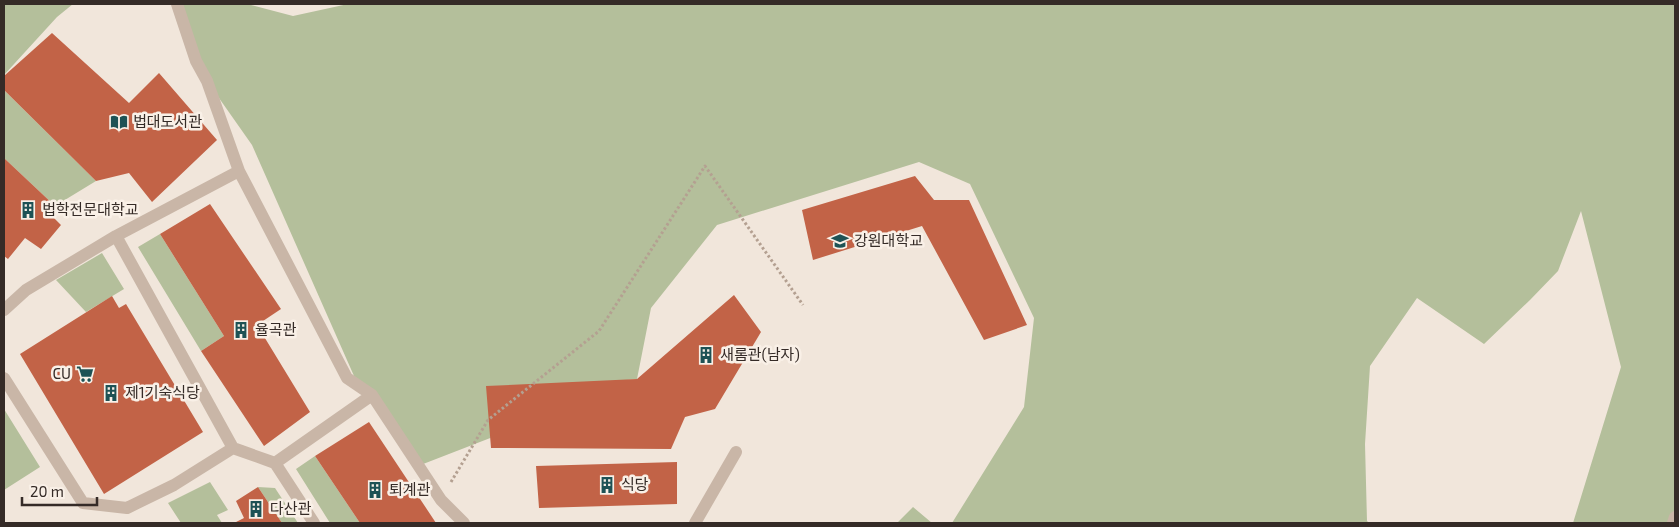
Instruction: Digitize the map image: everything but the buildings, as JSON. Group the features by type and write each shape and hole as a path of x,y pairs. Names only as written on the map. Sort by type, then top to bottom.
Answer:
{"lane":[{"path":"177,4 196,60 207,81 239,170 347,378 372,395 441,500 464,523"},
{"path":"4,310 26,290 116,236 239,170"},
{"path":"116,236 233,448 275,462 314,523"},
{"path":"4,378 83,503 127,508 174,485 233,448"},
{"path":"275,462 372,395"},
{"path":"695,523 736,452"},
{"path":"1673,523 1675,518"}],"path":[{"path":"441,500 488,420 599,331 704,166 803,304"}],"green space":[{"path":"4,4 73,4 57,17 4,75"},
{"name":"강원대학교","path":"178,4 247,4 293,16 348,4 1675,4 1675,523 1573,523 1621,367 1581,211 1558,271 1484,344 1417,298 1370,366 1365,444 1367,521 1369,523 952,523 1024,407 1034,318 970,184 919,162 717,225 651,308 637,379 534,389 498,435 418,466 358,385 252,145 207,81"},
{"path":"4,90 96,181 55,206 4,158"},
{"path":"160,234 224,336 201,351 138,247"},
{"path":"102,253 124,289 86,312 56,280"},
{"path":"4,409 40,467 4,490"},
{"path":"315,456 360,523 330,523 296,469"},
{"path":"210,482 228,510 217,515 222,523 181,523 168,503"},
{"path":"258,487 275,488 298,523 282,523"},
{"path":"913,507 932,523 897,523"}],"place":[{"name":"법대도서관","path":"119,122"},
{"name":"법학전문대학교","path":"28,210"},
{"name":"강원대학교","path":"840,241"},
{"name":"율곡관","path":"241,330"},
{"name":"새롬관(남자)","path":"706,355"},
{"name":"CU","path":"85,374"},
{"name":"제1기숙식당","path":"111,393"},
{"name":"식당","path":"607,485"},
{"name":"퇴계관","path":"375,490"},
{"name":"다산관","path":"256,509"}]}
